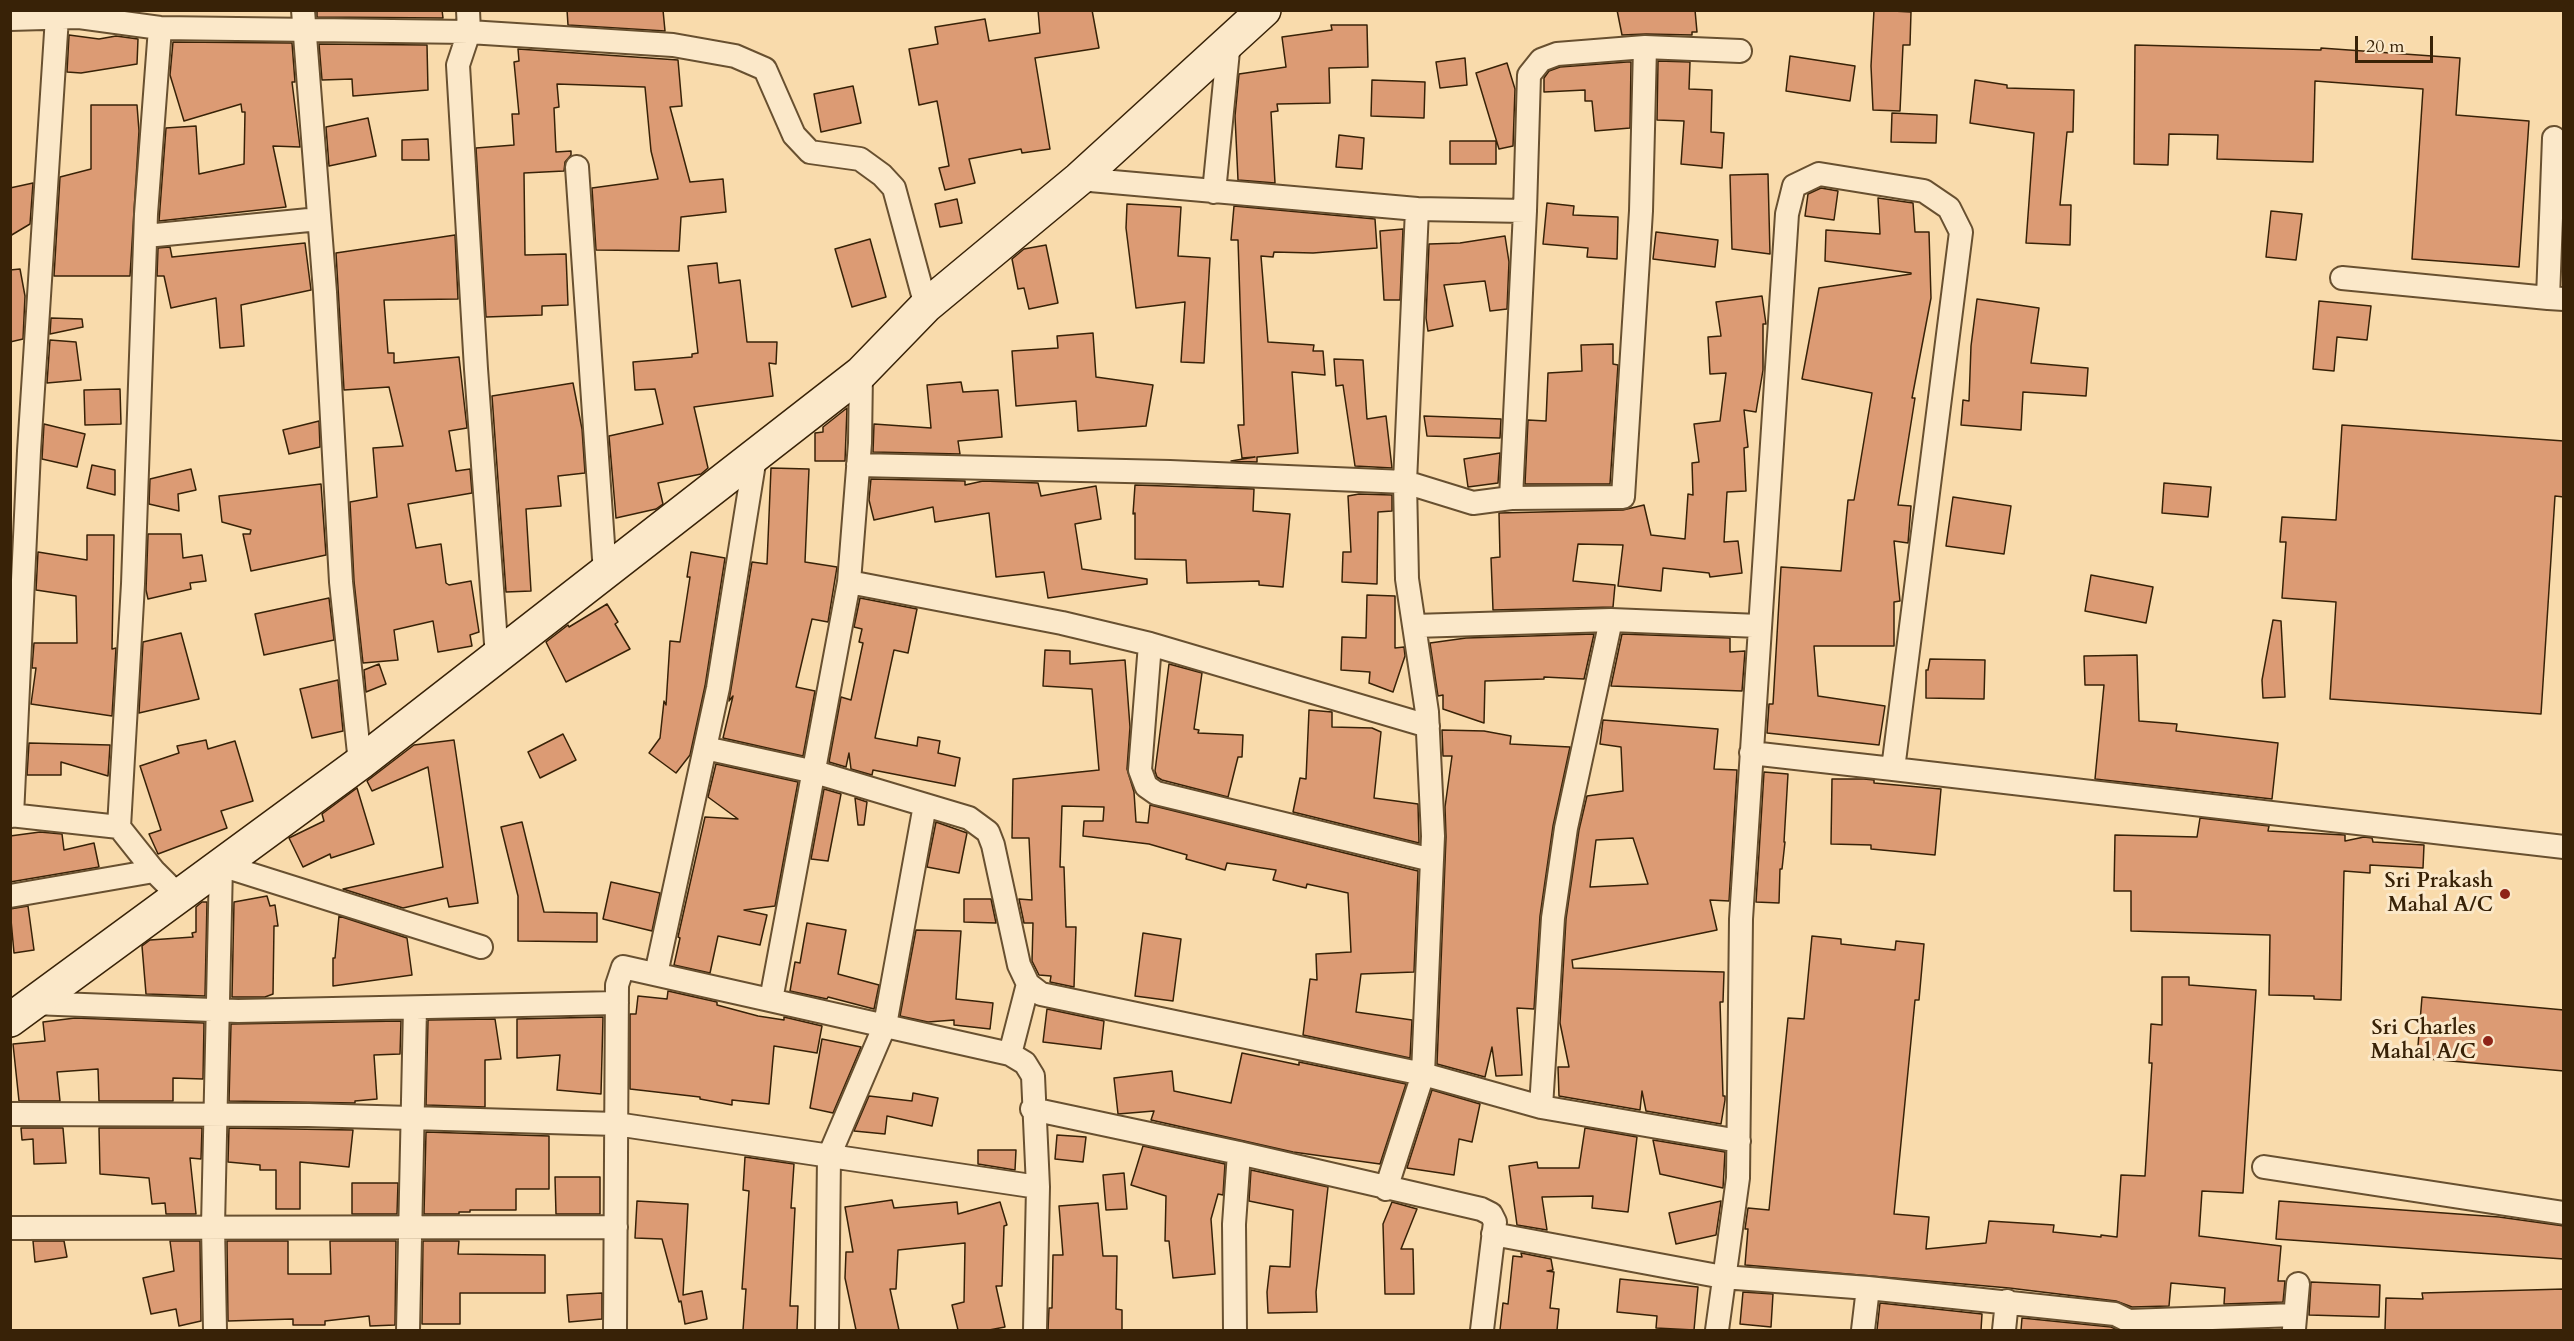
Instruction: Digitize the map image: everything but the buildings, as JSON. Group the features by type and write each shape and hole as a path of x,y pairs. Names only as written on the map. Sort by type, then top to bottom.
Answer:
{"main road":[{"path":"22,1012 360,764 861,373 926,306 1079,179 1264,10"}],"street":[{"path":"72,15 29,451 11,816 119,827"},
{"path":"10,19 72,15 160,28 187,19 469,21 673,45 735,56 765,69 794,135 810,152 860,159 882,174 894,188 926,306"},
{"path":"303,20 325,292 341,582 360,764"},
{"path":"469,21 458,65 476,369 497,657"},
{"path":"160,28 146,236 133,584 119,827 154,871 179,896"},
{"path":"1214,192 1229,40"},
{"path":"858,465 1170,472 1405,482 1473,503 1511,498 1623,497 1641,212 1645,47"},
{"path":"1511,498 1526,210 1529,75 1541,60 1557,54 1645,47 1740,51"},
{"path":"2342,278 2556,298 2554,138"},
{"path":"577,167 605,573"},
{"path":"1717,1330 1738,1178 1741,919 1786,214 1794,186 1819,174 1923,191 1949,208 1961,232 1893,769"},
{"path":"1079,179 1416,209 1526,210"},
{"path":"1386,1189 1423,1074 1433,836 1428,726 1407,579 1405,482 1416,209"},
{"path":"146,236 319,219"},
{"path":"771,1000 849,582 858,465 861,373"},
{"path":"656,974 718,688 755,457"},
{"path":"849,582 1062,623 1149,644 1428,726"},
{"path":"1414,626 1611,620 1759,626"},
{"path":"1541,1107 1553,918 1566,828 1611,620"},
{"path":"1149,644 1140,770 1146,786 1156,793 1432,860"},
{"path":"705,748 815,772 969,818 987,832 993,845 1019,964 1028,984 1041,994 1423,1074 1541,1107 1739,1141"},
{"path":"1751,753 2564,847"},
{"path":"827,1330 829,1156 885,1025 925,805"},
{"path":"215,1330 213,1226 221,865 481,947"},
{"path":"10,896 154,871"},
{"path":"615,1330 617,986 623,967 1010,1054 1025,1063 1033,1076 1032,1109 1038,1188 1035,1330"},
{"path":"1010,1054 1028,984"},
{"path":"22,1012 415,1008 617,1003"},
{"path":"408,1330 415,1008"},
{"path":"1032,1109 1239,1153 1386,1189 1481,1209 1491,1214 1495,1222 1482,1330"},
{"path":"10,1114 412,1118 616,1124 1038,1188"},
{"path":"1235,1330 1234,1224 1239,1153"},
{"path":"2264,1167 2564,1213"},
{"path":"10,1228 616,1227"},
{"path":"1492,1234 1723,1277 2007,1301 2115,1314 2133,1326 2295,1323 2298,1284"},
{"path":"1863,1330 1868,1288"},
{"path":"2004,1330 2007,1301"}],"place":[{"name":"Sri Prakash Mahal A/C","path":"2505,894"},
{"name":"Sri Charles Mahal A/C","path":"2488,1041"}]}
